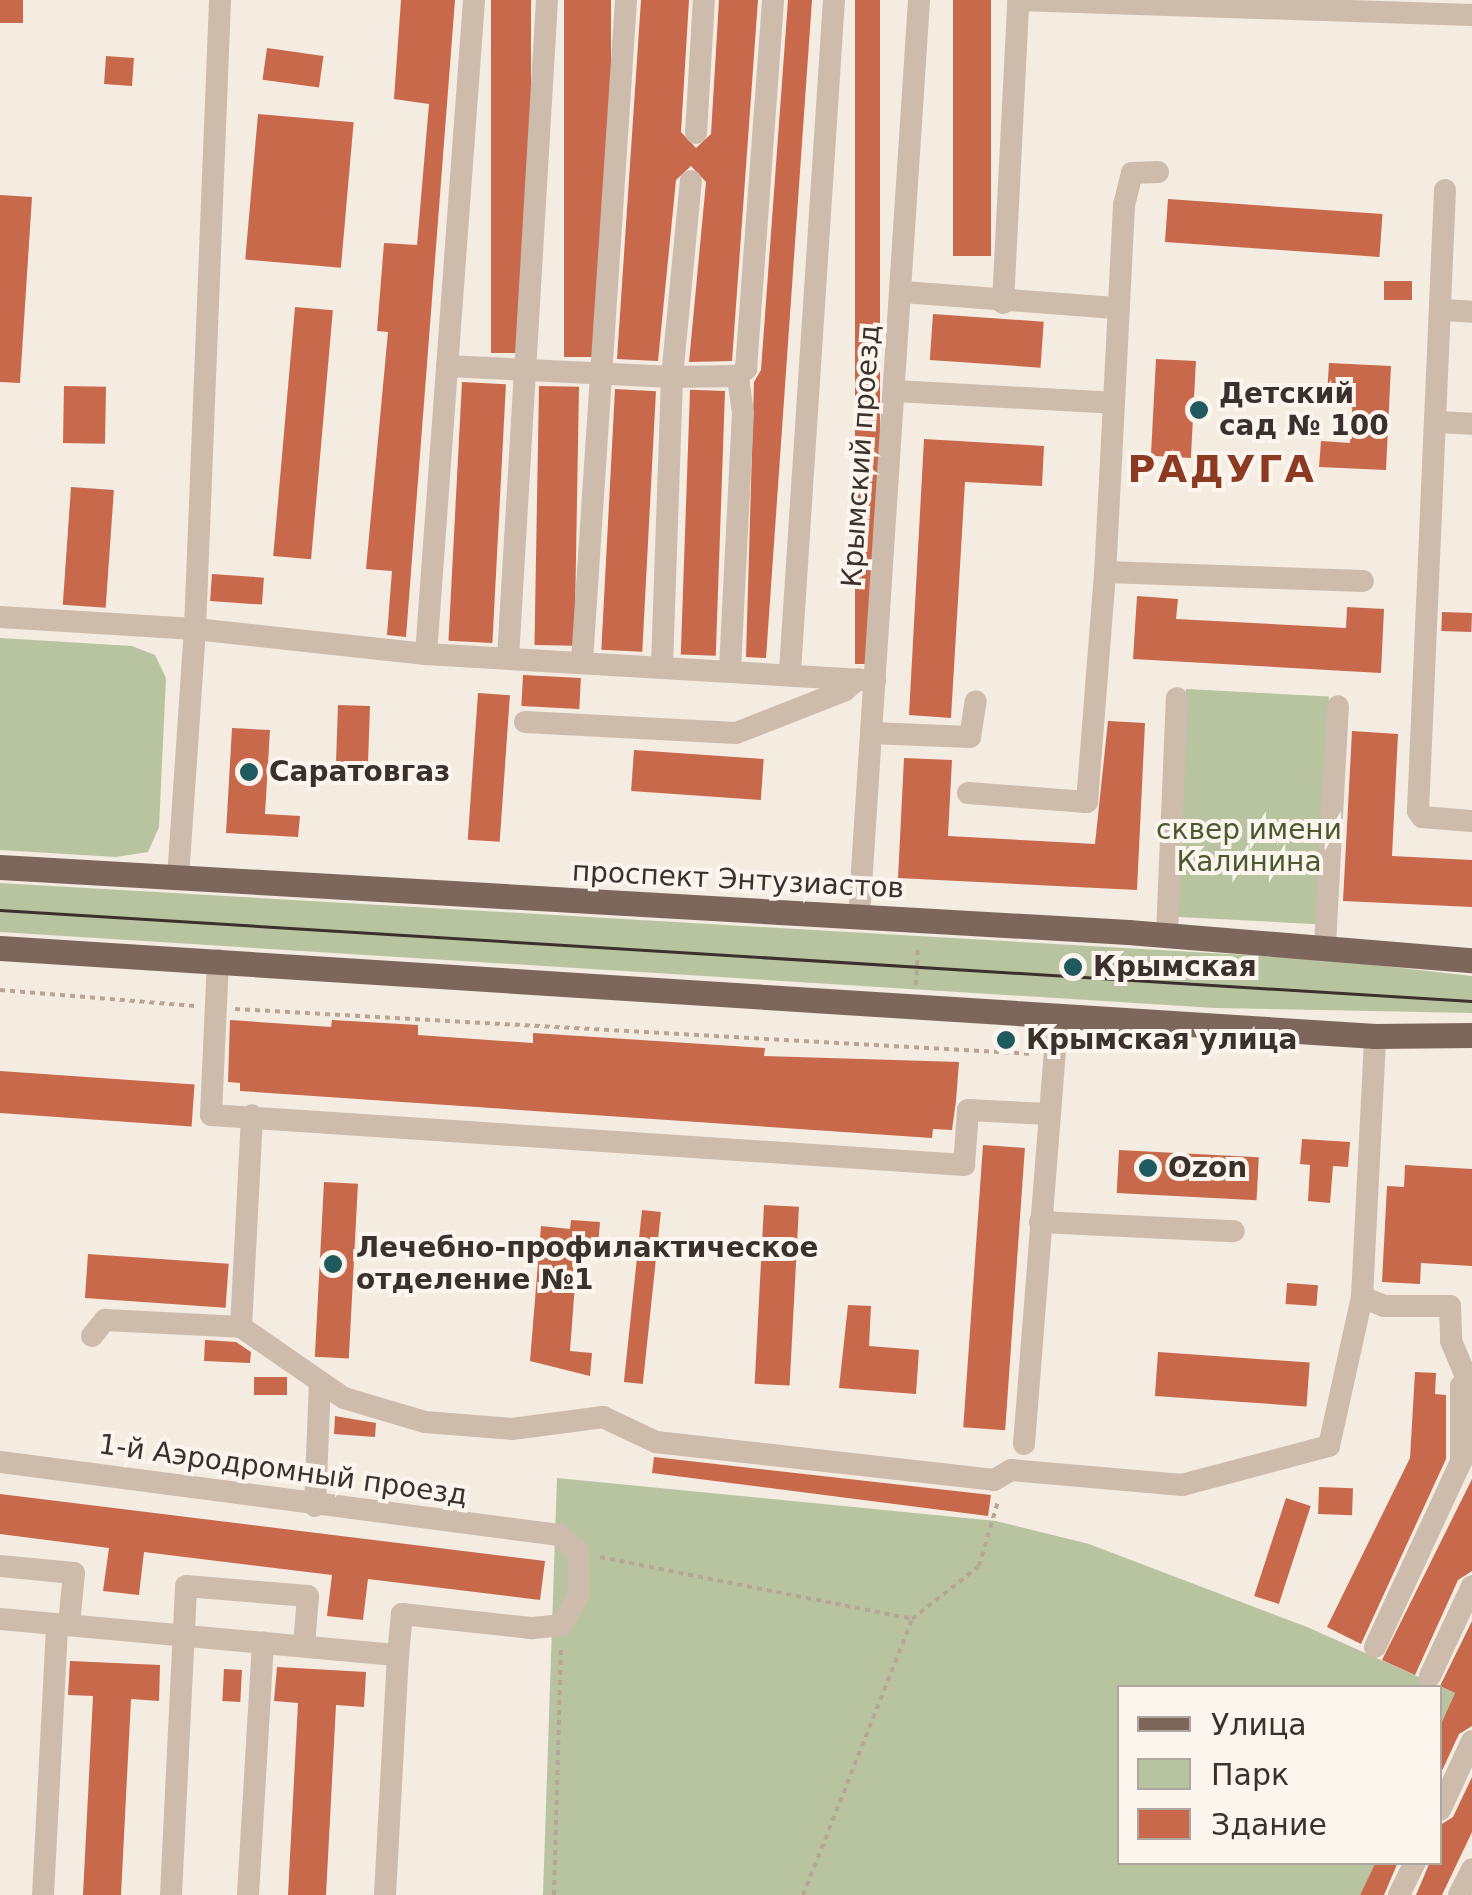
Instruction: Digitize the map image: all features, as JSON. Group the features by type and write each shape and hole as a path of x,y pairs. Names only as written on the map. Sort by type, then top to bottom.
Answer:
{"main road":[{"name":"проспект Энтузиастов","path":"0,867 1167,934 1472,960"},
{"path":"0,948 1375,1036 1472,1035"}],"street":[{"path":"178,878 195,629 220,0"},
{"path":"426,654 474,0"},
{"path":"508,658 547,0"},
{"path":"582,661 598,374 626,0"},
{"path":"696,133 704,0"},
{"path":"447,366 672,377 738,376 746,369 773,0"},
{"path":"790,671 834,0"},
{"name":"Крымский проезд","path":"860,916 871,733 866,680 903,292 919,0"},
{"path":"1003,303 1018,2 1472,16"},
{"path":"968,793 1086,802 1104,572 1124,205 1132,173 1158,172"},
{"path":"662,665 672,377 692,181"},
{"path":"1445,190 1444,310 1418,811 1422,817 1472,821"},
{"path":"903,292 1003,303 1118,308"},
{"path":"1444,310 1472,312"},
{"path":"730,669 743,414 738,376"},
{"path":"895,391 1114,403"},
{"path":"1438,422 1472,424"},
{"path":"1104,572 1364,581"},
{"path":"0,617 195,629 426,654 790,671 866,680"},
{"path":"525,722 736,734 866,680"},
{"path":"1167,934 1177,698"},
{"path":"871,733 970,737 976,701"},
{"path":"1326,945 1338,706"},
{"path":"218,960 211,1115 964,1165 968,1110 1048,1114"},
{"path":"1024,1444 1058,1016"},
{"path":"92,1336 106,1320 240,1327 344,1398 425,1422 512,1429 602,1417 656,1442 994,1480 1007,1472 1182,1485 1329,1446 1362,1297 1375,1036"},
{"path":"240,1327 252,1115"},
{"path":"1040,1222 1234,1232"},
{"path":"1362,1297 1384,1306 1450,1306 1451,1341 1471,1387 1461,1386 1461,1462 1376,1648"},
{"path":"315,1506 320,1382"},
{"name":"1-й Аэродромный проезд","path":"0,1462 558,1535 578,1550"},
{"path":"385,1895 402,1614 531,1628 562,1625 578,1594 578,1550"},
{"path":"0,1566 74,1573 63,1624 43,1895"},
{"path":"170,1895 186,1586 308,1596 304,1646"},
{"path":"1430,1676 1472,1586"},
{"path":"0,1620 183,1633 398,1656"},
{"path":"248,1895 263,1642"},
{"path":"1442,1806 1472,1742"},
{"path":"1399,1895 1414,1865"},
{"path":"1459,1895 1472,1870"}],"path":[{"path":"915,1005 920,920"},
{"path":"0,990 216,1008 1054,1055"},
{"path":"803,1895 912,1618 979,1566 1007,1472"},
{"path":"578,1550 912,1618"},
{"path":"554,1895 562,1625"}],"green space":[{"path":"0,638 132,646 155,655 166,678 159,827 148,852 116,857 0,850"},
{"name":"сквер имени Калинина","path":"1186,689 1329,696 1317,924 1174,917"},
{"path":"0,883 1332,960 1472,976 1472,1013 1215,1008 0,932"},
{"path":"557,1478 996,1521 1089,1544 1307,1627 1437,1685 1117,1685 1117,1865 1375,1865 1360,1895 543,1895"},
{"path":"1442,1687 1455,1693 1442,1722"}],"building":[{"path":"0,0 23,0 23,23 0,23"},
{"path":"401,0 455,0 406,637 387,635 392,571 366,569 388,332 377,331 384,243 417,245 429,104 394,99"},
{"path":"491,0 531,0 531,353 491,353"},
{"path":"564,0 611,0 611,357 564,357"},
{"path":"641,0 689,0 681,132 696,148 711,134 719,0 758,0 732,361 689,362 706,182 691,166 676,180 658,361 617,359"},
{"path":"788,0 812,0 766,658 746,657 754,382 761,370"},
{"path":"855,0 880,0 880,664 855,664"},
{"path":"953,0 991,0 991,256 953,256"},
{"path":"267,48 323,56 319,88 263,80"},
{"path":"106,56 134,58 132,86 104,84"},
{"path":"258,114 354,122 341,268 245,259"},
{"path":"0,195 32,197 20,383 0,382"},
{"path":"1168,199 1382,214 1379,257 1165,242"},
{"path":"1384,281 1412,281 1412,300 1384,300"},
{"path":"295,307 333,310 311,559 273,556"},
{"path":"933,314 1044,322 1041,368 930,360"},
{"path":"1156,359 1196,361 1191,458 1151,456"},
{"path":"1329,363 1391,366 1386,470 1319,467 1321,441 1350,443 1353,396 1327,394"},
{"path":"462,382 506,384 492,643 448,641"},
{"path":"64,386 106,387 105,444 63,443"},
{"path":"539,386 579,387 574,646 534,645"},
{"path":"615,389 656,391 642,652 601,650"},
{"path":"690,390 725,391 716,656 681,655"},
{"path":"924,439 1044,446 1042,486 965,482 951,718 909,715"},
{"path":"71,487 114,490 106,608 63,605"},
{"path":"212,574 264,578 262,605 210,601"},
{"path":"1137,596 1178,599 1176,619 1346,628 1347,607 1384,609 1381,673 1133,659"},
{"path":"1442,612 1472,613 1471,632 1441,631"},
{"path":"523,675 581,678 579,709 521,706"},
{"path":"478,693 510,695 500,842 468,840"},
{"path":"338,705 370,706 367,779 335,778"},
{"path":"1108,721 1145,723 1137,890 898,878 904,758 952,760 948,836 1095,844"},
{"name":"Саратовгаз","path":"232,728 270,730 265,814 300,816 298,837 226,833"},
{"path":"1352,731 1398,734 1392,856 1472,860 1472,907 1343,901"},
{"path":"634,750 764,759 761,800 631,791"},
{"path":"230,1020 331,1027 332,1020 418,1025 418,1035 533,1043 533,1033 765,1048 764,1056 959,1062 956,1101 952,1130 933,1129 932,1138 240,1091 240,1083 228,1082"},
{"path":"0,1071 195,1085 192,1127 0,1113"},
{"path":"1302,1139 1350,1142 1348,1167 1333,1166 1330,1203 1308,1201 1310,1165 1300,1164"},
{"path":"983,1145 1025,1148 1005,1430 963,1427"},
{"path":"1119,1150 1259,1157 1257,1200 1117,1193"},
{"path":"1405,1165 1472,1169 1472,1266 1421,1263 1420,1284 1382,1282 1387,1186 1404,1187"},
{"path":"324,1182 358,1184 349,1359 315,1357"},
{"path":"764,1205 799,1207 790,1386 755,1384"},
{"path":"642,1210 661,1212 643,1384 624,1382"},
{"path":"571,1220 600,1222 598,1246 578,1244 570,1351 592,1353 590,1376 530,1361 541,1226 570,1229"},
{"path":"88,1254 229,1264 226,1308 85,1298"},
{"path":"1287,1283 1318,1285 1316,1306 1286,1304"},
{"path":"848,1305 871,1306 869,1346 919,1350 916,1394 839,1388"},
{"path":"205,1340 236,1342 251,1352 250,1363 204,1361"},
{"path":"1158,1352 1310,1363 1307,1406 1155,1396"},
{"path":"1415,1372 1436,1373 1435,1394 1446,1395 1446,1459 1361,1644 1327,1627 1410,1458"},
{"path":"254,1377 287,1377 287,1395 254,1395"},
{"path":"335,1416 376,1423 375,1437 334,1434"},
{"path":"654,1457 991,1495 988,1516 652,1473"},
{"path":"1472,1479 1472,1571 1458,1580 1415,1675 1382,1660"},
{"path":"1319,1487 1353,1488 1352,1515 1318,1514"},
{"path":"0,1494 545,1561 540,1600 368,1579 363,1620 327,1616 332,1575 144,1552 139,1595 103,1591 109,1548 0,1534"},
{"path":"1286,1498 1311,1506 1279,1604 1254,1596"},
{"path":"1472,1621 1472,1726 1459,1734 1442,1771 1442,1722 1455,1693 1440,1685"},
{"path":"70,1661 160,1665 159,1701 131,1699 121,1895 83,1895 93,1696 68,1695"},
{"path":"277,1667 366,1672 364,1707 336,1705 326,1895 288,1895 298,1703 274,1701"},
{"path":"224,1669 242,1670 240,1702 222,1701"},
{"path":"1472,1777 1472,1832 1442,1895 1416,1895 1429,1865 1442,1865 1442,1824 1453,1817"},
{"path":"1375,1865 1397,1865 1384,1895 1360,1895"}],"tram line":[{"path":"0,910 1472,1001"}],"place":[{"name":"Детский сад № 100","path":"1199,410"},
{"name":"Саратовгаз","path":"249,772"},
{"name":"Крымская","path":"1073,967"},
{"name":"Крымская улица","path":"1006,1040"},
{"name":"Ozon","path":"1148,1168"},
{"name":"Лечебно-профилактическое отделение №1","path":"333,1264"}],"district":[{"name":"РАДУГА","path":"1222,470"}]}
